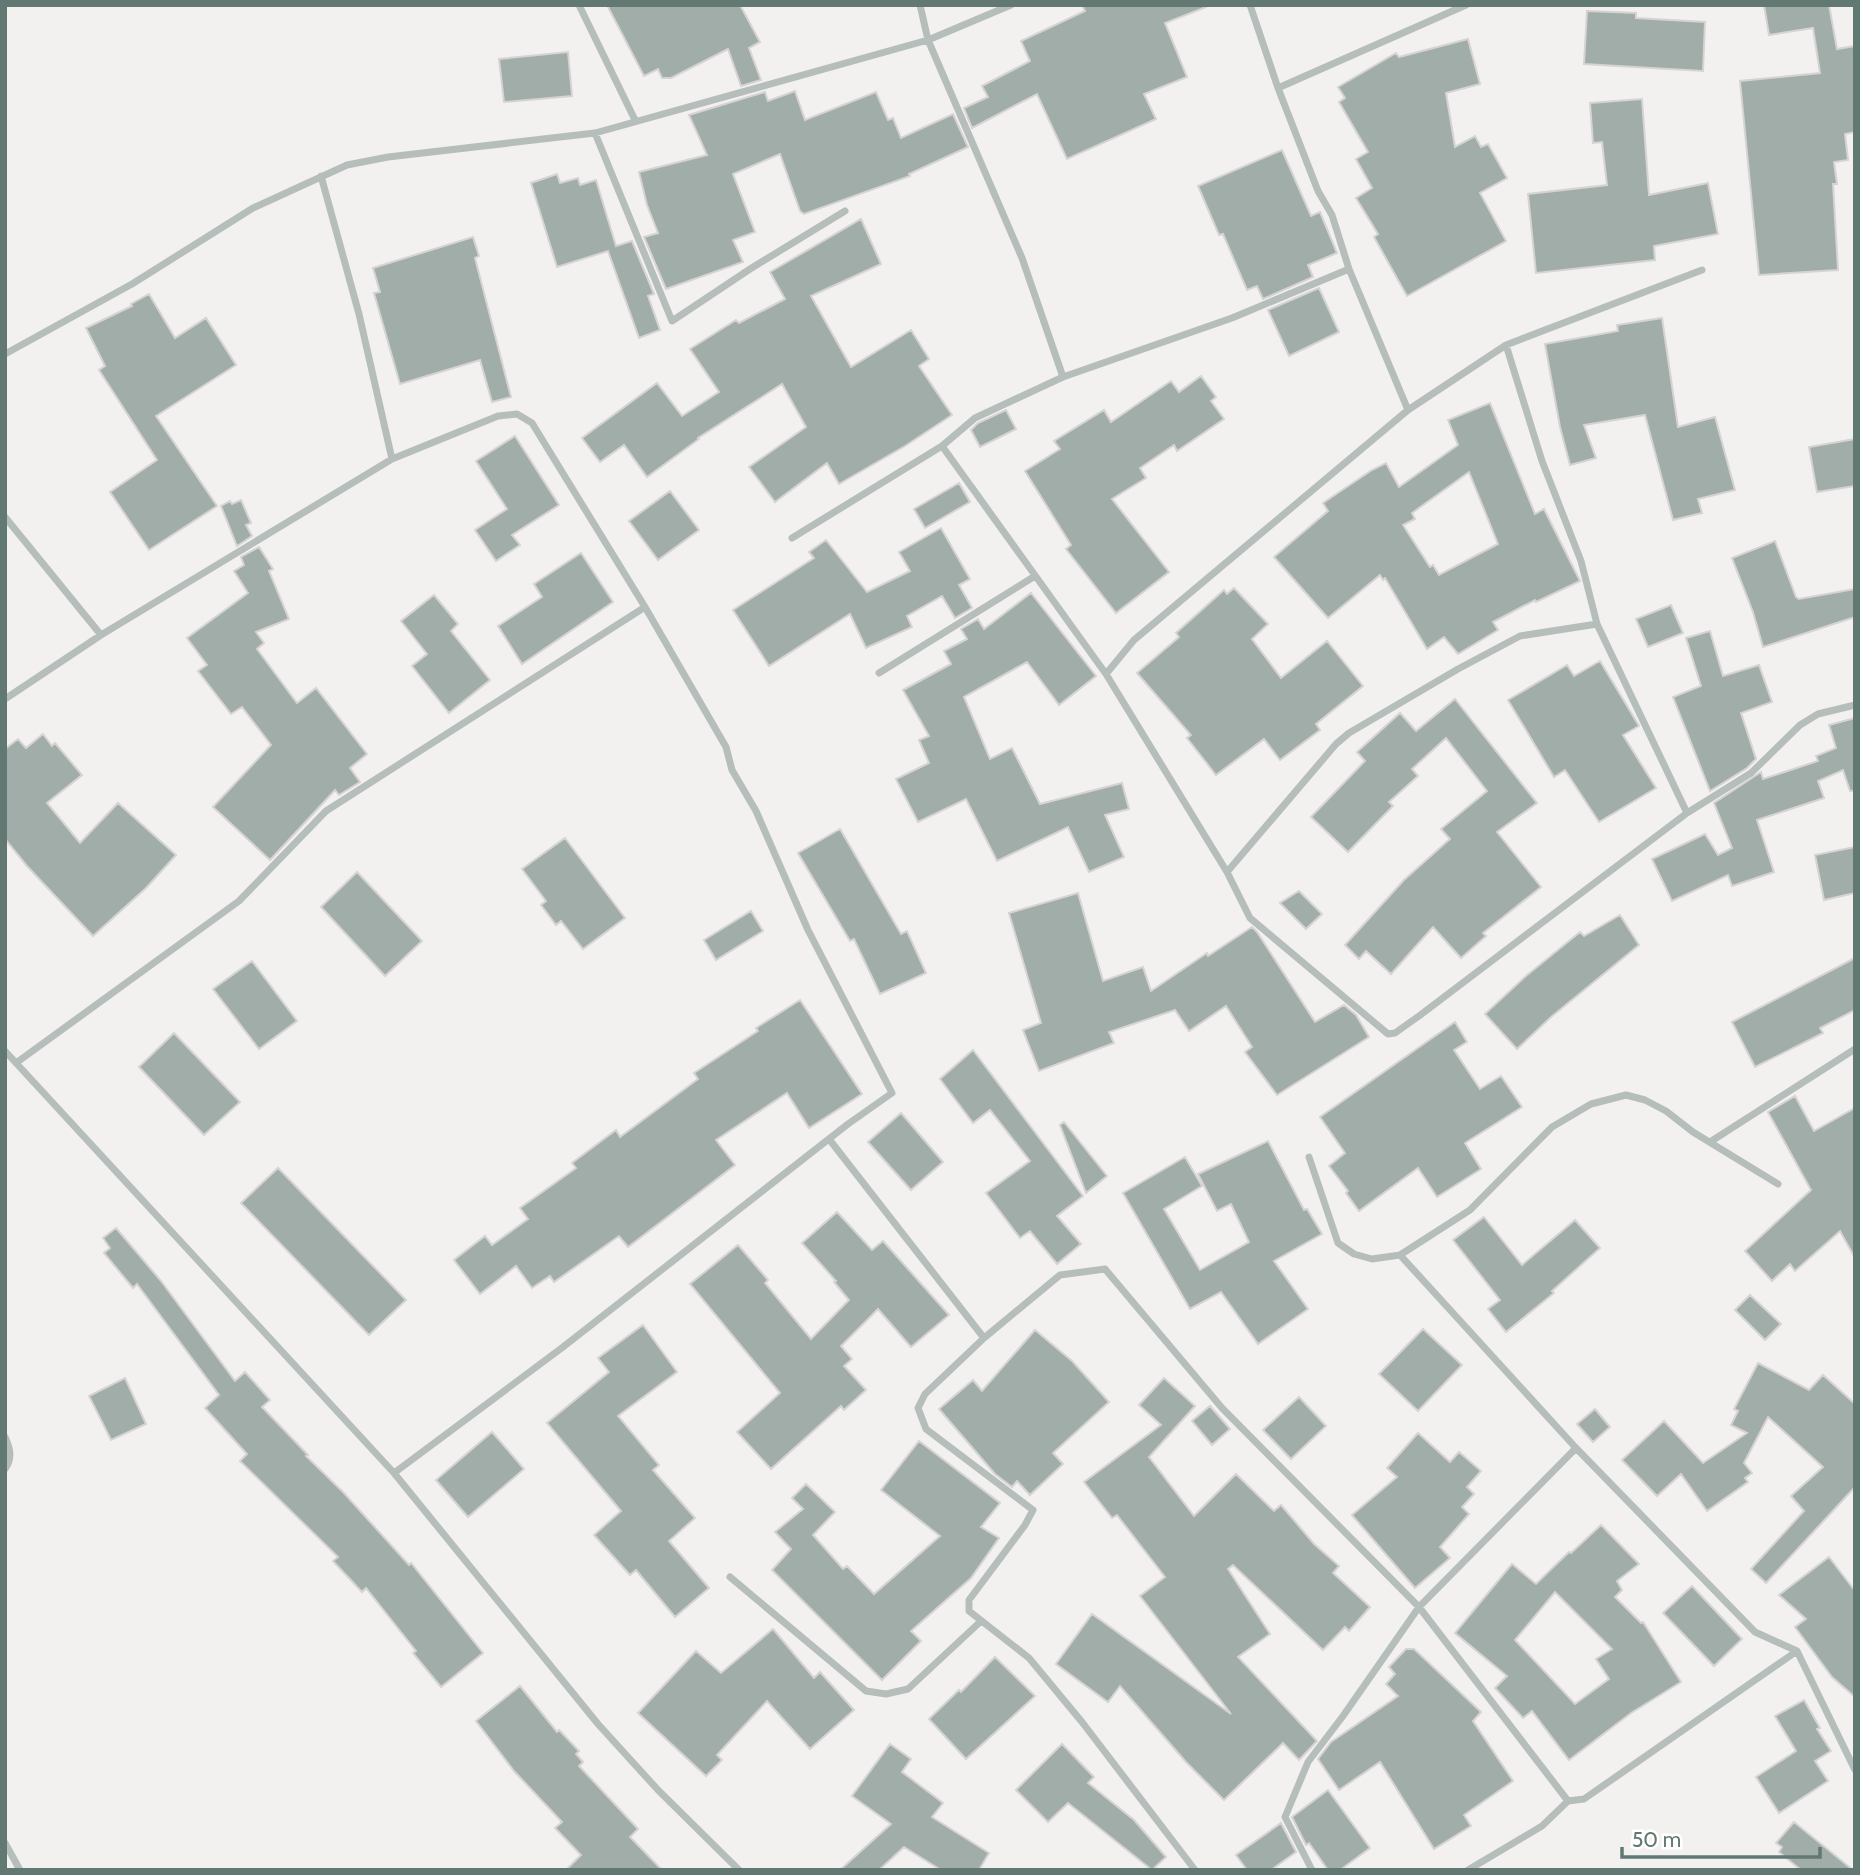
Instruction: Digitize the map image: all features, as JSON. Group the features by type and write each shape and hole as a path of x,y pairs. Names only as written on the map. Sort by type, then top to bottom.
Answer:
{"street":[{"path":"579,5 635,120"},
{"path":"920,5 928,40 1022,258 1063,377"},
{"path":"5,354 144,277 253,208 348,165 388,157 595,133 928,40 1011,5"},
{"path":"1250,5 1278,88 1318,191 1332,215 1349,269 1408,410"},
{"path":"1278,88 1466,5"},
{"path":"595,133 672,321 750,269 845,212"},
{"path":"321,176 359,314 393,459"},
{"path":"792,538 942,446 975,418 1063,377 1232,318 1349,269"},
{"path":"1106,674 1135,639 1408,410 1506,345 1702,270"},
{"path":"1506,345 1542,461 1581,561 1597,624 1687,813"},
{"path":"5,699 101,635 393,459 498,416 517,414 533,424 645,607 726,747 732,770 756,811 808,930 892,1093 394,1474"},
{"path":"942,446 1106,674 1227,872 1250,918 1388,1034 1395,1033 1419,1016 1687,813 1751,773 1800,725 1818,714 1855,705"},
{"path":"5,517 101,635"},
{"path":"879,673 1035,576"},
{"path":"16,1063 239,901 326,811 645,607"},
{"path":"1227,872 1336,744 1349,733 1520,636 1597,624"},
{"path":"1710,1142 1855,1049"},
{"path":"5,1051 394,1474 598,1724 658,1790 740,1870"},
{"path":"1309,1157 1338,1242 1354,1254 1372,1259 1401,1255 1470,1210 1552,1127 1591,1104 1626,1095 1645,1100 1666,1111 1778,1184"},
{"path":"829,1139 984,1338"},
{"path":"1401,1255 1576,1448 1755,1632 1797,1650 1855,1770"},
{"path":"1195,1870 1082,1722 1029,1658 969,1611 969,1600 1025,1525 1033,1510 926,1429 918,1408 925,1394 984,1338 1060,1275 1105,1269 1222,1409 1419,1607 1567,1801"},
{"path":"5,1437 11,1449 9,1464 5,1469"},
{"path":"1312,1870 1285,1817 1308,1762 1419,1607 1576,1448"},
{"path":"730,1577 866,1691 886,1694 908,1689 980,1622"},
{"path":"1468,1870 1542,1826 1567,1801 1584,1799 1797,1650"},
{"path":"5,1843 20,1870"}],"building":[{"path":"607,5 740,5 760,42 749,48 761,80 741,86 728,49 671,78 662,78 658,69 644,76"},
{"path":"1082,5 1206,5 1165,23 1187,77 1144,94 1156,119 1067,159 1037,94 972,128 964,108 988,97 982,86 1030,61 1021,41 1085,11"},
{"path":"1764,5 1829,5 1837,49 1855,46 1855,132 1845,134 1848,160 1834,162 1837,184 1833,184 1838,270 1759,275 1740,81 1820,73 1813,28 1769,35"},
{"path":"1587,11 1636,13 1636,18 1705,22 1703,71 1584,64"},
{"path":"1468,39 1480,84 1446,93 1455,147 1475,136 1481,147 1488,144 1507,178 1480,193 1506,241 1407,296 1374,237 1378,234 1356,198 1372,188 1356,159 1368,152 1339,102 1345,98 1338,87 1396,53 1399,57"},
{"path":"568,52 572,96 504,102 499,59"},
{"path":"795,91 805,120 876,92 888,120 893,118 901,138 953,114 968,147 909,174 910,176 804,214 800,211 780,154 733,174 755,232 733,240 743,262 666,289 644,237 658,233 647,205 639,172 707,155 689,115 765,92 768,101"},
{"path":"1642,99 1649,195 1708,183 1718,234 1654,246 1655,260 1536,273 1528,194 1607,185 1602,142 1593,143 1590,103"},
{"path":"1282,150 1311,216 1320,212 1337,253 1308,265 1313,277 1263,299 1257,286 1247,290 1223,234 1219,235 1198,186"},
{"path":"557,174 560,183 578,178 580,185 596,180 616,246 632,241 654,294 648,296 660,330 639,338 608,251 557,267 531,183"},
{"path":"861,219 881,264 811,296 851,367 911,330 929,359 919,366 952,415 839,484 827,463 775,502 749,467 806,427 782,384 698,438 647,477 624,445 600,462 582,438 657,383 682,416 719,392 690,349 736,320 739,323 785,299 770,272"},
{"path":"473,237 479,256 475,258 511,397 492,402 480,360 400,384 374,293 380,292 373,268"},
{"path":"1319,288 1339,332 1289,356 1268,310"},
{"path":"149,294 175,338 206,318 236,365 156,416 217,506 149,550 110,492 157,460 99,370 105,366 86,328 132,306 131,304"},
{"path":"1662,318 1678,427 1715,417 1735,490 1698,499 1702,513 1673,520 1645,415 1584,425 1596,458 1570,465 1560,427 1545,344 1618,331 1617,325"},
{"path":"1201,376 1216,397 1211,401 1224,419 1177,451 1174,445 1140,468 1146,478 1112,499 1169,572 1116,613 1066,549 1071,545 1025,471 1060,449 1054,441 1104,410 1111,422 1171,381 1179,392"},
{"path":"1490,403 1535,514 1544,509 1580,581 1493,622 1498,630 1458,654 1444,637 1427,649 1385,578 1383,580 1380,575 1328,618 1274,557 1328,511 1323,503 1372,470 1386,463 1399,487 1458,445 1448,420","holes":["1469,472 1498,544 1439,575 1433,565 1430,567 1403,525 1415,519 1412,513"]},
{"path":"1006,410 1016,429 980,447 971,430 978,423"},
{"path":"515,436 559,505 512,535 520,545 496,561 475,530 507,509 476,461"},
{"path":"1855,439 1855,486 1817,492 1809,447"},
{"path":"959,483 970,502 925,528 914,509"},
{"path":"670,491 699,530 658,560 629,521"},
{"path":"241,500 251,523 246,525 252,536 237,546 221,506 230,501 232,504"},
{"path":"941,528 970,579 959,585 972,608 955,618 942,596 907,616 912,627 866,648 850,614 769,666 733,610 814,558 809,552 826,540 867,592 910,571 899,552"},
{"path":"1775,541 1796,597 1799,599 1855,589 1855,617 1763,647 1732,558"},
{"path":"259,547 273,569 269,571 289,619 256,632 264,643 257,649 297,703 316,688 367,754 350,768 360,782 339,795 335,790 270,860 213,807 271,745 242,707 231,714 198,671 207,665 187,638 248,593 234,571 244,565 241,557"},
{"path":"581,553 613,602 522,664 498,626 542,597 534,584"},
{"path":"1234,588 1268,624 1252,639 1281,678 1327,641 1363,686 1316,724 1320,730 1280,760 1264,739 1216,775 1187,738 1191,735 1137,673 1179,637 1176,633 1224,590 1227,594"},
{"path":"1031,593 1096,676 1059,705 1027,662 964,697 990,759 1012,748 1040,804 1122,783 1129,809 1105,815 1124,857 1089,872 1068,827 997,861 966,799 918,822 896,779 929,763 919,740 929,736 903,690 951,664 944,651 967,639 961,629 978,619 984,629"},
{"path":"434,595 458,624 451,631 490,680 449,713 412,666 427,654 401,621"},
{"path":"1671,605 1683,633 1648,647 1636,619"},
{"path":"1710,631 1723,676 1759,665 1772,702 1741,713 1756,759 1747,768 1710,791 1673,697 1701,686 1686,638"},
{"path":"1600,661 1639,726 1623,735 1656,788 1599,822 1565,770 1554,777 1508,700 1567,665 1574,676"},
{"path":"1455,699 1537,803 1497,832 1541,887 1483,933 1486,936 1461,958 1433,927 1391,974 1366,951 1359,959 1345,945 1404,880 1450,839 1441,829 1487,791 1446,738 1412,769 1418,776 1389,802 1393,806 1348,852 1311,817 1365,761 1357,752 1400,713 1416,731"},
{"path":"1855,718 1855,791 1850,791 1843,770 1818,781 1824,798 1757,820 1774,872 1732,886 1728,875 1672,901 1652,859 1705,834 1718,855 1732,848 1714,803 1761,772 1763,779 1818,761 1816,756 1836,748 1829,725"},
{"path":"43,734 52,746 55,743 82,775 47,803 80,843 118,803 176,855 146,888 93,936 5,839 5,749 18,739 26,748"},
{"path":"840,829 901,934 907,931 926,973 880,994 854,939 850,941 798,853"},
{"path":"565,838 625,918 583,949 561,921 556,925 541,905 546,901 522,869"},
{"path":"1855,847 1855,893 1824,900 1815,855"},
{"path":"357,872 422,941 385,976 321,907"},
{"path":"1299,891 1322,914 1306,929 1280,903"},
{"path":"1078,893 1103,981 1143,967 1151,991 1207,953 1208,956 1252,927 1315,1022 1344,1005 1356,1015 1369,1037 1277,1095 1245,1052 1252,1047 1226,1006 1189,1031 1175,1010 1109,1032 1114,1043 1039,1071 1023,1030 1041,1023 1009,913"},
{"path":"751,911 763,931 716,960 704,940"},
{"path":"1620,915 1639,945 1551,1017 1517,1049 1485,1014 1580,932 1584,936"},
{"path":"1855,958 1855,1010 1820,1028 1823,1033 1755,1067 1732,1022"},
{"path":"252,961 297,1021 259,1049 213,989"},
{"path":"800,1000 862,1094 809,1128 787,1093 716,1140 735,1165 628,1247 619,1236 554,1282 550,1276 532,1288 516,1266 480,1294 454,1260 485,1236 492,1245 528,1219 520,1208 576,1168 572,1163 616,1130 620,1137 698,1079 694,1073"},
{"path":"1455,1022 1467,1042 1454,1050 1480,1089 1501,1076 1522,1107 1465,1143 1481,1169 1437,1197 1418,1168 1359,1211 1329,1166 1345,1153 1320,1117"},
{"path":"174,1033 240,1102 204,1135 139,1067"},
{"path":"973,1050 1083,1196 1057,1216 1081,1244 1057,1264 1030,1231 1020,1238 986,1193 1030,1161 990,1110 973,1123 940,1079"},
{"path":"1795,1096 1814,1131 1855,1108 1855,1258 1840,1231 1795,1271 1790,1264 1772,1281 1745,1251 1811,1190 1768,1112"},
{"path":"901,1113 943,1162 911,1190 868,1142"},
{"path":"1064,1122 1107,1176 1086,1193 1060,1125"},
{"path":"1268,1141 1304,1210 1307,1209 1322,1234 1274,1261 1308,1309 1258,1344 1221,1292 1190,1309 1123,1193 1185,1157 1202,1186 1164,1209 1200,1270 1249,1242 1231,1204 1217,1211 1198,1174"},
{"path":"278,1168 406,1300 369,1335 241,1203"},
{"path":"837,1212 872,1250 883,1241 949,1315 911,1347 878,1309 841,1346 852,1359 844,1366 866,1390 844,1410 841,1406 771,1469 737,1432 780,1393 690,1284 738,1245 768,1280 765,1283 811,1339 849,1300 802,1243"},
{"path":"1484,1217 1522,1265 1575,1220 1600,1248 1552,1291 1554,1293 1506,1332 1488,1309 1500,1300 1453,1240"},
{"path":"116,1228 161,1281 235,1381 245,1372 270,1400 262,1407 409,1565 411,1563 483,1653 441,1687 366,1588 362,1592 333,1561 338,1557 240,1461 247,1454 205,1408 219,1395 137,1284 133,1288 104,1253 110,1248 103,1238"},
{"path":"1750,1295 1781,1324 1765,1340 1735,1310"},
{"path":"643,1325 677,1372 618,1416 659,1465 653,1470 695,1518 669,1541 709,1588 675,1617 636,1570 630,1575 594,1535 621,1511 547,1423 609,1372 598,1358"},
{"path":"1423,1329 1462,1365 1418,1411 1379,1374"},
{"path":"1035,1330 1072,1361 1109,1402 1053,1453 1063,1464 1030,1495 1017,1481 1012,1487 995,1474 939,1409 973,1380 982,1391"},
{"path":"1758,1363 1809,1390 1823,1375 1855,1404 1855,1487 1766,1583 1751,1569 1804,1511 1791,1496 1823,1467 1768,1417 1744,1463 1752,1473 1745,1478 1748,1482 1707,1511 1681,1474 1657,1496 1622,1460 1664,1421 1703,1463 1747,1433 1731,1425 1738,1411 1734,1409"},
{"path":"125,1378 146,1424 111,1440 89,1396"},
{"path":"1164,1378 1195,1406 1149,1457 1194,1516 1236,1474 1274,1511 1281,1505 1314,1544 1339,1566 1333,1573 1370,1607 1349,1631 1345,1627 1323,1650 1233,1565 1228,1569 1270,1634 1238,1657 1317,1741 1299,1760 1283,1743 1224,1800 1186,1762 1120,1686 1108,1702 1056,1664 1092,1614 1231,1714 1140,1596 1165,1577 1117,1515 1112,1518 1084,1482 1161,1425 1139,1405"},
{"path":"1299,1397 1326,1426 1291,1459 1263,1430"},
{"path":"1210,1406 1230,1429 1212,1445 1192,1421"},
{"path":"1595,1409 1610,1427 1593,1442 1577,1424"},
{"path":"492,1432 524,1469 468,1517 436,1480"},
{"path":"1418,1433 1450,1462 1459,1452 1481,1471 1467,1487 1474,1494 1462,1507 1469,1514 1440,1547 1450,1558 1415,1588 1352,1515 1397,1477 1387,1468"},
{"path":"919,1441 1000,1503 981,1527 999,1538 971,1578 911,1631 921,1641 882,1680 772,1570 791,1549 775,1532 803,1509 792,1498 806,1484 835,1512 813,1535 843,1569 847,1566 874,1594 940,1536 881,1490"},
{"path":"1601,1525 1639,1564 1617,1581 1622,1590 1615,1597 1643,1622 1681,1682 1631,1713 1569,1760 1532,1711 1523,1718 1495,1688 1507,1676 1455,1633 1512,1564 1536,1584","holes":["1555,1592 1612,1649 1596,1659 1609,1679 1575,1704 1515,1640"]},
{"path":"1829,1557 1855,1591 1855,1697 1832,1677 1795,1627 1806,1619 1779,1595"},
{"path":"1692,1586 1742,1639 1714,1666 1663,1613"},
{"path":"773,1629 814,1678 820,1672 854,1710 810,1749 767,1701 717,1755 722,1760 706,1776 638,1713 696,1651 721,1673"},
{"path":"1406,1649 1414,1649 1481,1712 1473,1721 1513,1781 1464,1815 1471,1826 1434,1849 1380,1762 1339,1790 1318,1759 1331,1742 1398,1696 1386,1684 1395,1674 1389,1667"},
{"path":"995,1657 1035,1696 966,1759 929,1719 959,1690 961,1692"},
{"path":"520,1686 557,1732 559,1730 579,1751 576,1754 583,1762 579,1766 638,1829 630,1837 662,1870 566,1870 581,1855 555,1828 562,1822 514,1771 476,1721"},
{"path":"1804,1700 1831,1751 1815,1761 1828,1781 1779,1813 1756,1777 1796,1751 1775,1716"},
{"path":"890,1744 911,1759 902,1772 943,1803 932,1817 989,1853 979,1870 941,1870 904,1847 879,1870 840,1870 891,1824 852,1796"},
{"path":"1062,1744 1094,1777 1088,1783 1134,1820 1166,1857 1152,1870 1068,1803 1048,1822 1016,1790"},
{"path":"1328,1790 1370,1848 1340,1870 1328,1870 1309,1843 1306,1845 1292,1817"},
{"path":"1794,1822 1853,1870 1801,1870 1779,1852 1782,1847 1776,1843"},
{"path":"1281,1823 1296,1852 1271,1870 1247,1870 1236,1855"}]}
